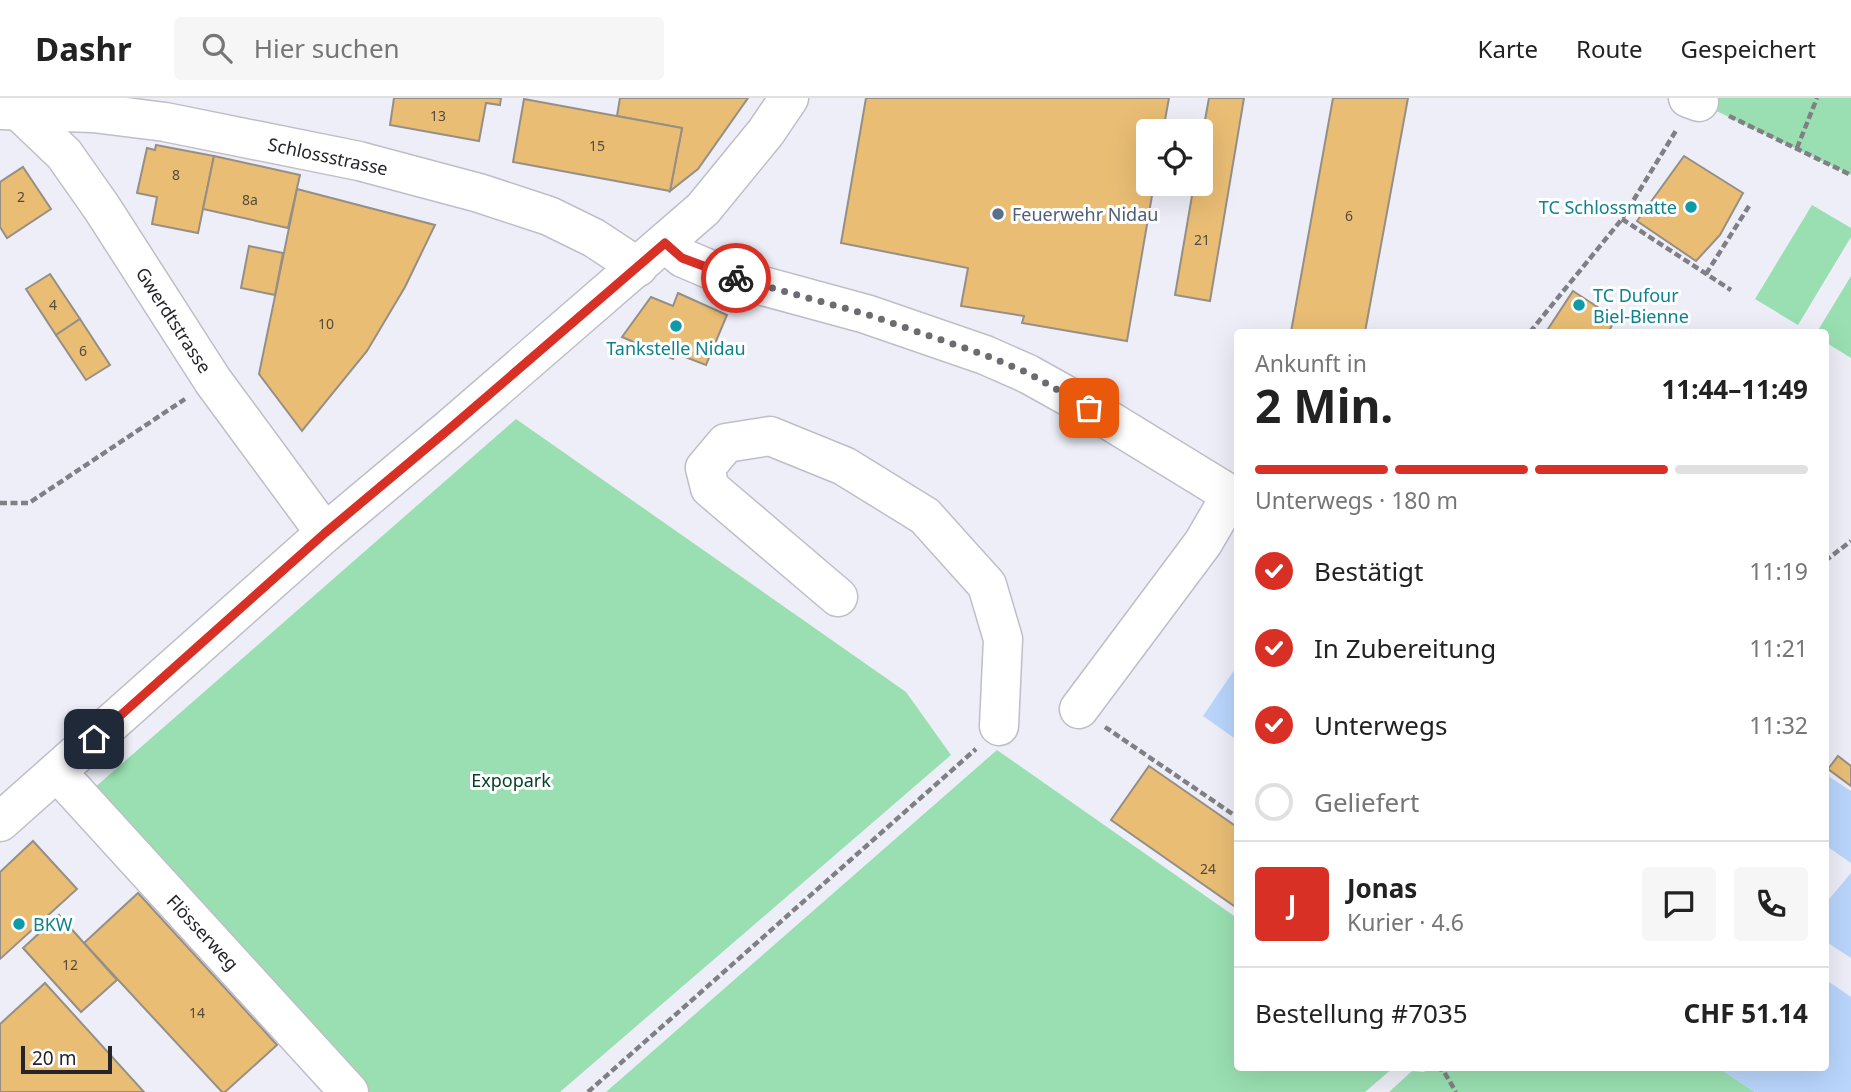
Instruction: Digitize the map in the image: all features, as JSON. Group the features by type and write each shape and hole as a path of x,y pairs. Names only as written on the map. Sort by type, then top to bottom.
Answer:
{"street":[{"path":"0,822 325,533 703,209 766,132 789,98"},
{"name":"Schlossstrasse","path":"10,111 93,113 165,122 359,161 479,193 549,216 594,237 651,255 682,258 723,275 866,314 985,355 1028,373 1234,494"},
{"name":"Gwerdtstrasse","path":"10,111 64,154 213,381 325,533"},
{"path":"838,597 710,488 705,468 726,443 770,436 844,466 925,516 987,584 1003,639 999,726"},
{"path":"1079,709 1203,542 1234,494"},
{"name":"Flösserweg","path":"57,772 349,1092"}],"path":[{"path":"1797,148 1817,98"},
{"path":"1532,329 1622,219 1694,100 1851,174"},
{"path":"1706,274 1749,206"},
{"path":"1622,219 1731,290"},
{"path":"0,503 29,503 213,381"},
{"path":"1829,558 1851,541"},
{"path":"1079,709 1234,815"},
{"path":"588,1092 943,779 999,726"},
{"path":"1444,1071 1456,1092"}],"green space":[{"path":"1689,98 1851,98 1851,175"},
{"path":"1812,205 1851,228 1851,237 1798,325 1755,299"},
{"path":"1851,276 1851,358 1829,344 1829,329 1819,329"},
{"name":"Expopark","path":"516,419 906,692 951,755 560,1092 361,1092 93,789"},
{"path":"997,750 1234,916 1234,1071 1390,1071 1365,1092 606,1092"},
{"path":"1412,1071 1724,1071 1755,1092 1389,1092"}],"water":[{"path":"1234,670 1234,738 1203,716"},
{"path":"1829,777 1851,791 1851,863 1829,848"},
{"path":"1851,873 1851,958 1829,944 1829,899"},
{"path":"1829,982 1851,997 1851,1092 1755,1092 1724,1071 1829,1071"}],"building":[{"path":"394,98 501,98 500,105 486,103 479,141 390,125"},
{"path":"620,98 748,98 698,169 670,191 682,128 617,116"},
{"name":"Feuerwehr Nidau","path":"866,98 1169,98 1165,119 1136,119 1136,196 1152,196 1127,341 1022,323 1024,316 961,306 968,268 841,243"},
{"path":"1209,98 1244,98 1210,301 1175,295 1192,196 1213,196 1213,119 1205,119"},
{"path":"1333,98 1408,98 1366,329 1292,329"},
{"path":"524,99 682,128 670,191 513,162"},
{"path":"156,145 214,156 198,233 152,224 157,197 137,193 147,148 155,150"},
{"path":"214,156 300,175 288,228 203,209"},
{"name":"TC Schlossmatte","path":"1684,156 1743,193 1720,235 1696,261 1637,221"},
{"path":"23,167 51,209 7,238 0,227 0,182"},
{"path":"297,189 435,225 405,287 367,351 302,431 259,374"},
{"path":"249,246 283,253 275,295 241,288"},
{"path":"50,274 80,319 56,335 26,289"},
{"name":"TC Dufour Biel-Bienne","path":"1573,291 1616,319 1610,329 1548,329"},
{"name":"Tankstelle Nidau","path":"678,293 727,315 706,365 675,353 673,359 622,337 651,297 673,306"},
{"path":"80,319 110,365 86,380 56,335"},
{"path":"1838,756 1851,766 1851,786 1829,770"},
{"path":"1149,766 1234,825 1234,906 1111,820"},
{"name":"BKW","path":"33,841 77,889 0,959 0,872"},
{"path":"138,893 277,1045 225,1092 222,1092 84,943"},
{"path":"59,915 117,980 81,1012 23,948"},
{"path":"45,983 144,1092 0,1092 0,1024"}],"way so far":[{"path":"736,278 866,314 985,355 1028,373 1089,408"}],"place":[{"name":"TC Schlossmatte","path":"1691,207"},
{"name":"Feuerwehr Nidau","path":"998,214"},
{"name":"TC Dufour Biel-Bienne","path":"1579,305"},
{"name":"Tankstelle Nidau","path":"676,326"},
{"name":"BKW","path":"19,924"}],"route":[{"path":"94,739 325,533 665,243 682,258 736,278"}]}
